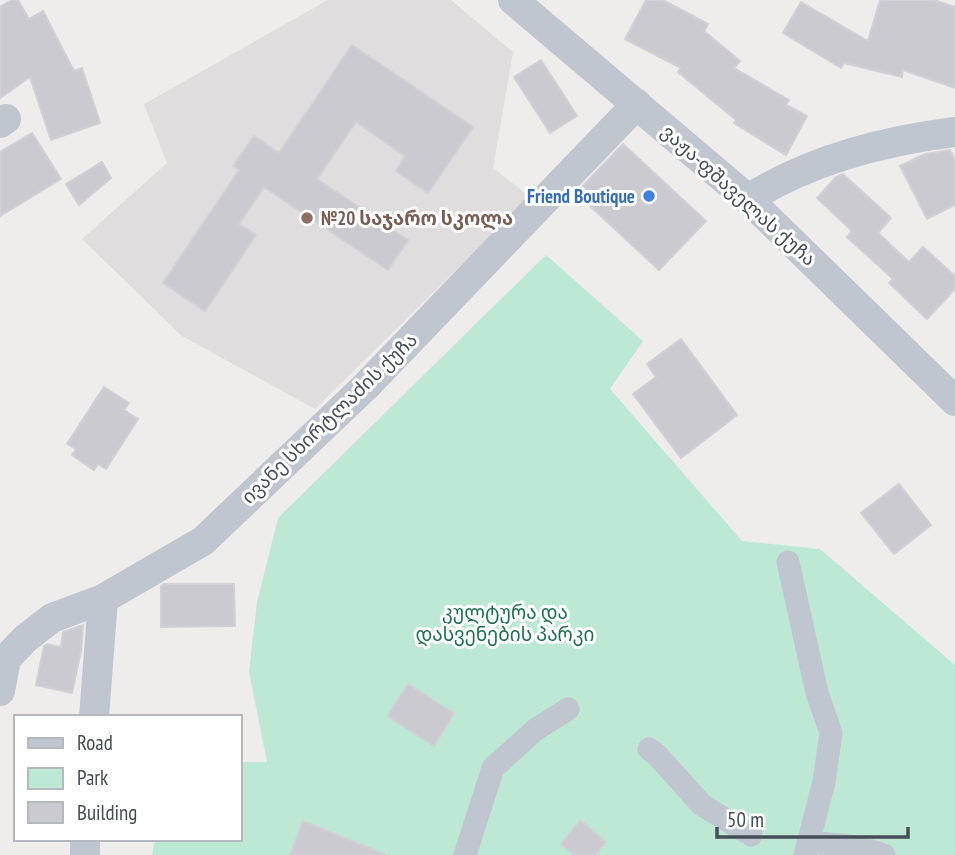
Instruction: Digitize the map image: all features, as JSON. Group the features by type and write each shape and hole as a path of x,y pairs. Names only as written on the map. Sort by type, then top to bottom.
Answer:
{"street":[{"name":"ვაჟა-ფშაველას ქუჩა","path":"513,0 748,199 955,401"},
{"name":"ივანე სხირტლაძის ქუჩა","path":"0,691 6,659 25,639 52,618 103,598 203,541 366,386 637,104"},
{"path":"748,199 775,181 835,157 927,135 955,132"},
{"path":"788,562 817,693 831,733 824,782 808,848 858,847 884,855"},
{"path":"94,715 103,598"},
{"path":"465,855 493,768 535,730 568,709"},
{"path":"649,749 702,805 751,835"}],"shaded area":[{"name":"№20 საჯარო სკოლა","path":"328,0 451,0 513,52 493,168 530,197 315,409 182,336 82,239 167,163 144,104"}],"green space":[{"name":"კულტურა და დასვენების პარკი","path":"546,255 643,341 610,389 742,541 820,549 955,665 955,855 152,855 155,841 242,841 242,762 267,762 249,672 257,602 278,518"}],"building":[{"path":"12,0 18,0 29,19 43,11 74,71 82,68 100,123 51,140 30,77 0,98 0,7"},
{"path":"646,0 663,0 708,24 704,31 740,61 734,68 789,100 786,105 807,116 786,155 734,123 736,120 678,72 681,68 625,39"},
{"path":"880,0 934,0 955,7 955,88 903,70 902,77 844,63 841,68 783,33 801,2 868,41"},
{"path":"352,45 473,127 428,193 396,171 405,156 356,122 317,179 408,240 388,270 264,187 239,224 256,235 205,311 163,283 239,170 233,166 254,136 279,153"},
{"path":"541,60 577,116 550,133 514,77"},
{"path":"32,133 61,179 0,216 0,152"},
{"path":"623,144 706,221 659,270 576,193"},
{"path":"950,150 955,160 955,205 927,219 900,166 925,154"},
{"path":"102,162 111,178 79,205 66,184"},
{"path":"843,174 891,218 878,233 909,262 923,247 955,276 955,289 927,319 889,283 893,279 847,237 852,231 817,198 836,177"},
{"path":"681,339 737,415 681,458 633,394 656,377 647,364"},
{"path":"104,387 129,403 124,410 138,419 106,469 98,464 94,470 72,455 76,449 67,444"},
{"path":"899,484 931,525 894,554 861,513"},
{"path":"234,584 235,626 161,627 161,586"},
{"path":"83,625 81,651 72,693 36,685 44,646 47,644 61,647 63,632"},
{"path":"408,684 454,713 434,746 387,716"},
{"path":"580,820 606,842 595,855 574,855 561,844"},
{"path":"303,821 384,854 384,855 290,855"}],"place":[{"name":"Friend Boutique","path":"649,196"},
{"name":"№20 საჯარო სკოლა","path":"307,218"}]}
